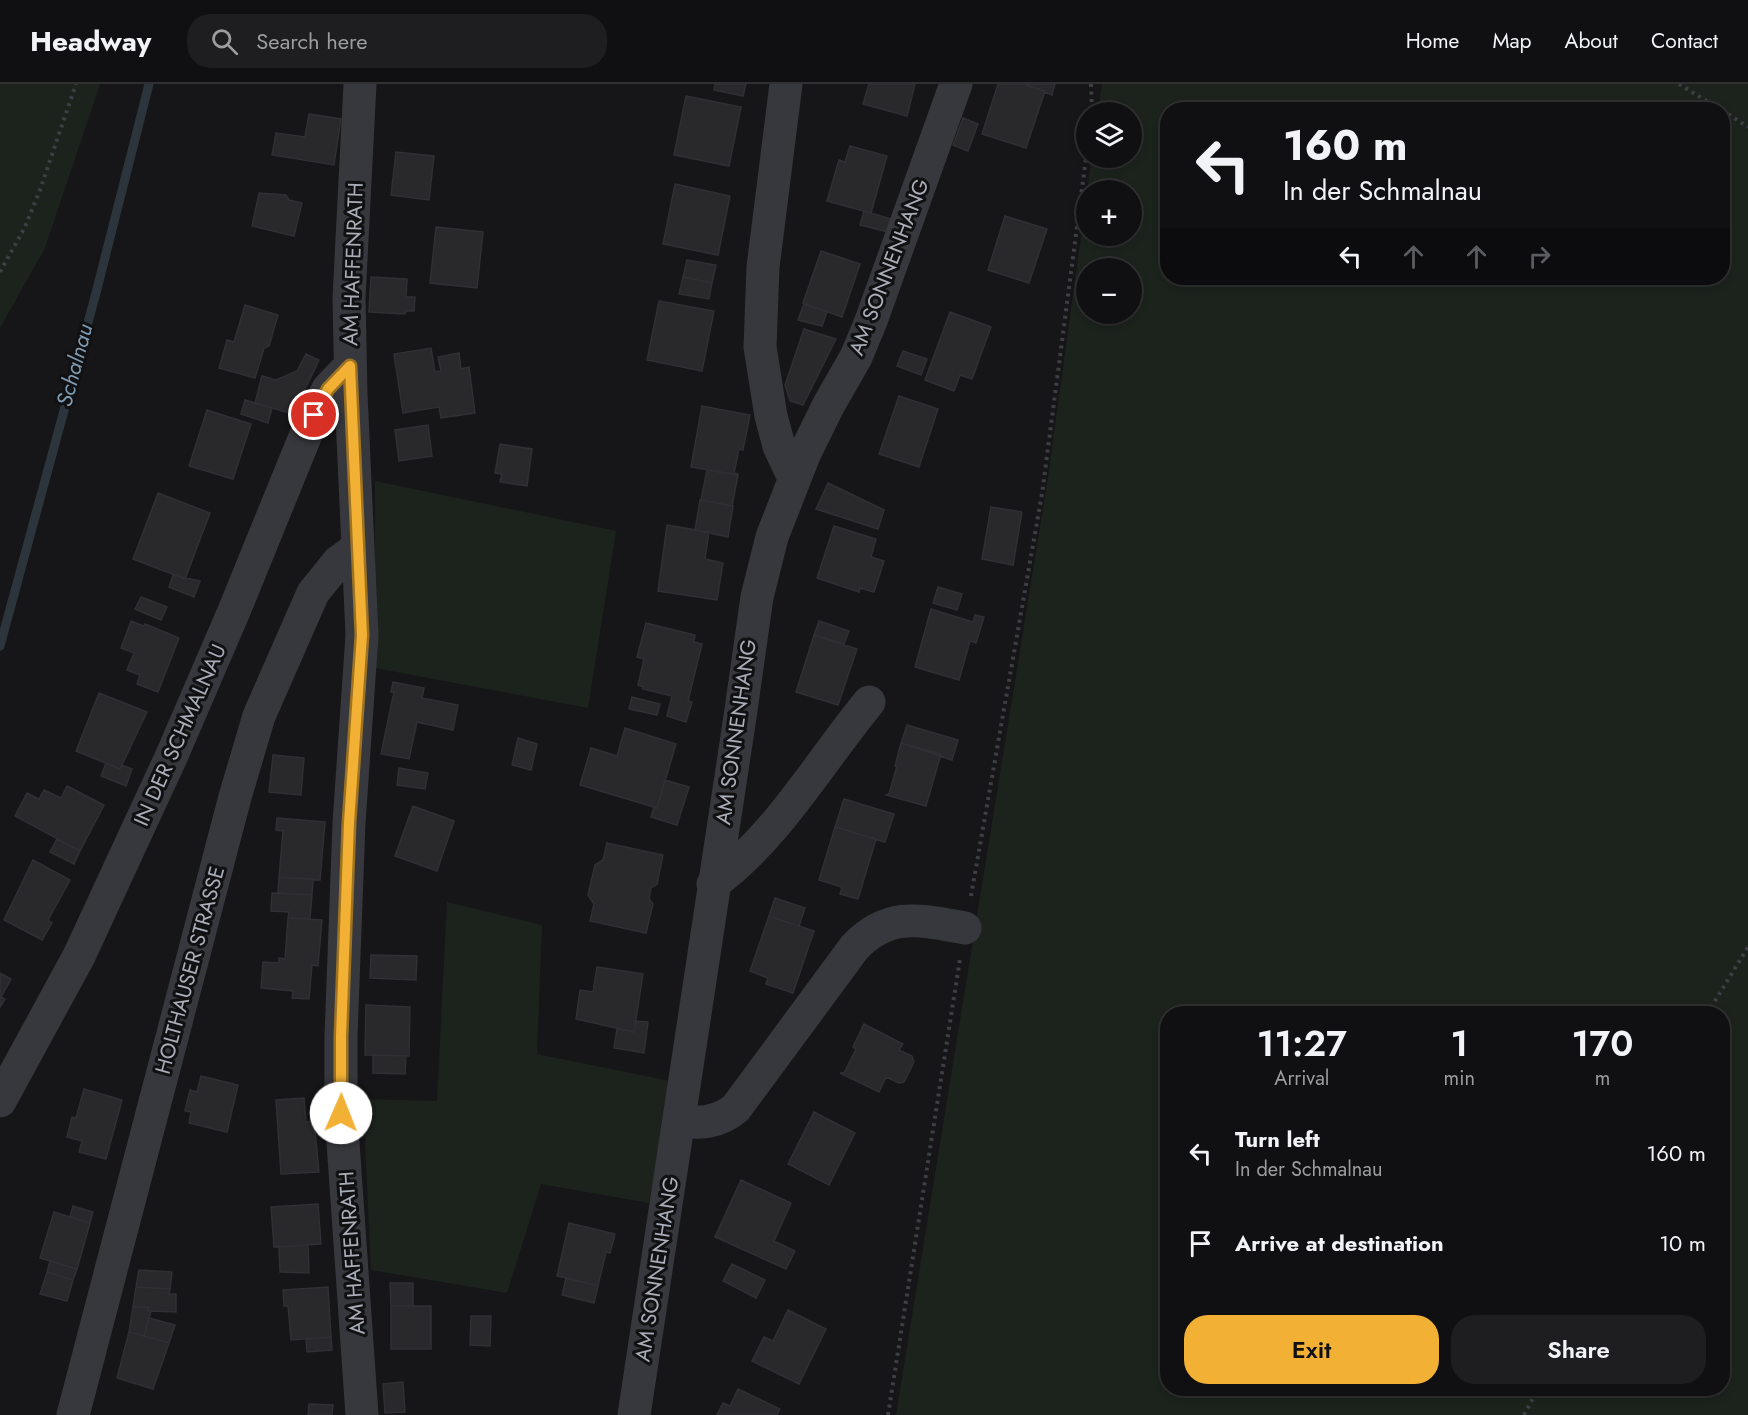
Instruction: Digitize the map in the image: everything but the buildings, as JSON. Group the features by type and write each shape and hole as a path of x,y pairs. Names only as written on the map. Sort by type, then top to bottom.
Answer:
{"street":[{"name":"AM HAFFENRATH","path":"360,84 350,298 350,366 362,635 349,823 341,1036 341,1113 362,1415"},
{"path":"786,84 763,267 760,347 771,417 779,446 794,478"},
{"name":"AM SONNENHANG","path":"634,1415 757,597 772,537 794,478 820,421 865,338 956,84"},
{"name":"IN DER SCHMALNAU","path":"0,1101 78,956 172,755 309,427 328,389 350,366"},
{"name":"HOLTHAUSER STRASSE","path":"73,1415 235,797 259,716 313,593 338,562 357,548"},
{"name":"AM SONNENHANG","path":"713,884 735,868 763,839 869,702"},
{"path":"679,1122 709,1123 726,1116 736,1108 765,1072 854,948 873,930 906,920 920,920 965,928"}],"path":[{"path":"0,272 25,227 40,190 76,84"},
{"path":"1091,84 1092,102"},
{"path":"1679,84 1709,102"},
{"path":"1730,115 1748,127"},
{"path":"888,1415 965,928 1042,494 1085,168"},
{"path":"1712,1006 1748,947"},
{"path":"1524,1415 1534,1396"}],"shaded area":[{"path":"0,84 100,84 45,248 0,328"},
{"path":"1102,84 1748,84 1748,1415 896,1415 1047,484 1076,274 1076,324 1142,324 1142,258 1078,258 1080,246 1142,246 1142,180 1089,180 1090,168 1142,168 1142,102 1099,102"},
{"path":"375,481 616,531 588,708 375,668"},
{"path":"447,902 542,925 537,1054 670,1081 649,1203 541,1184 507,1293 371,1270 363,1099 437,1101"}],"waterway":[{"name":"Schalnau","path":"0,646 96,293 149,84"}],"route":[{"path":"314,415 328,389 350,366 362,635 349,823 341,1036 341,1113"}]}
